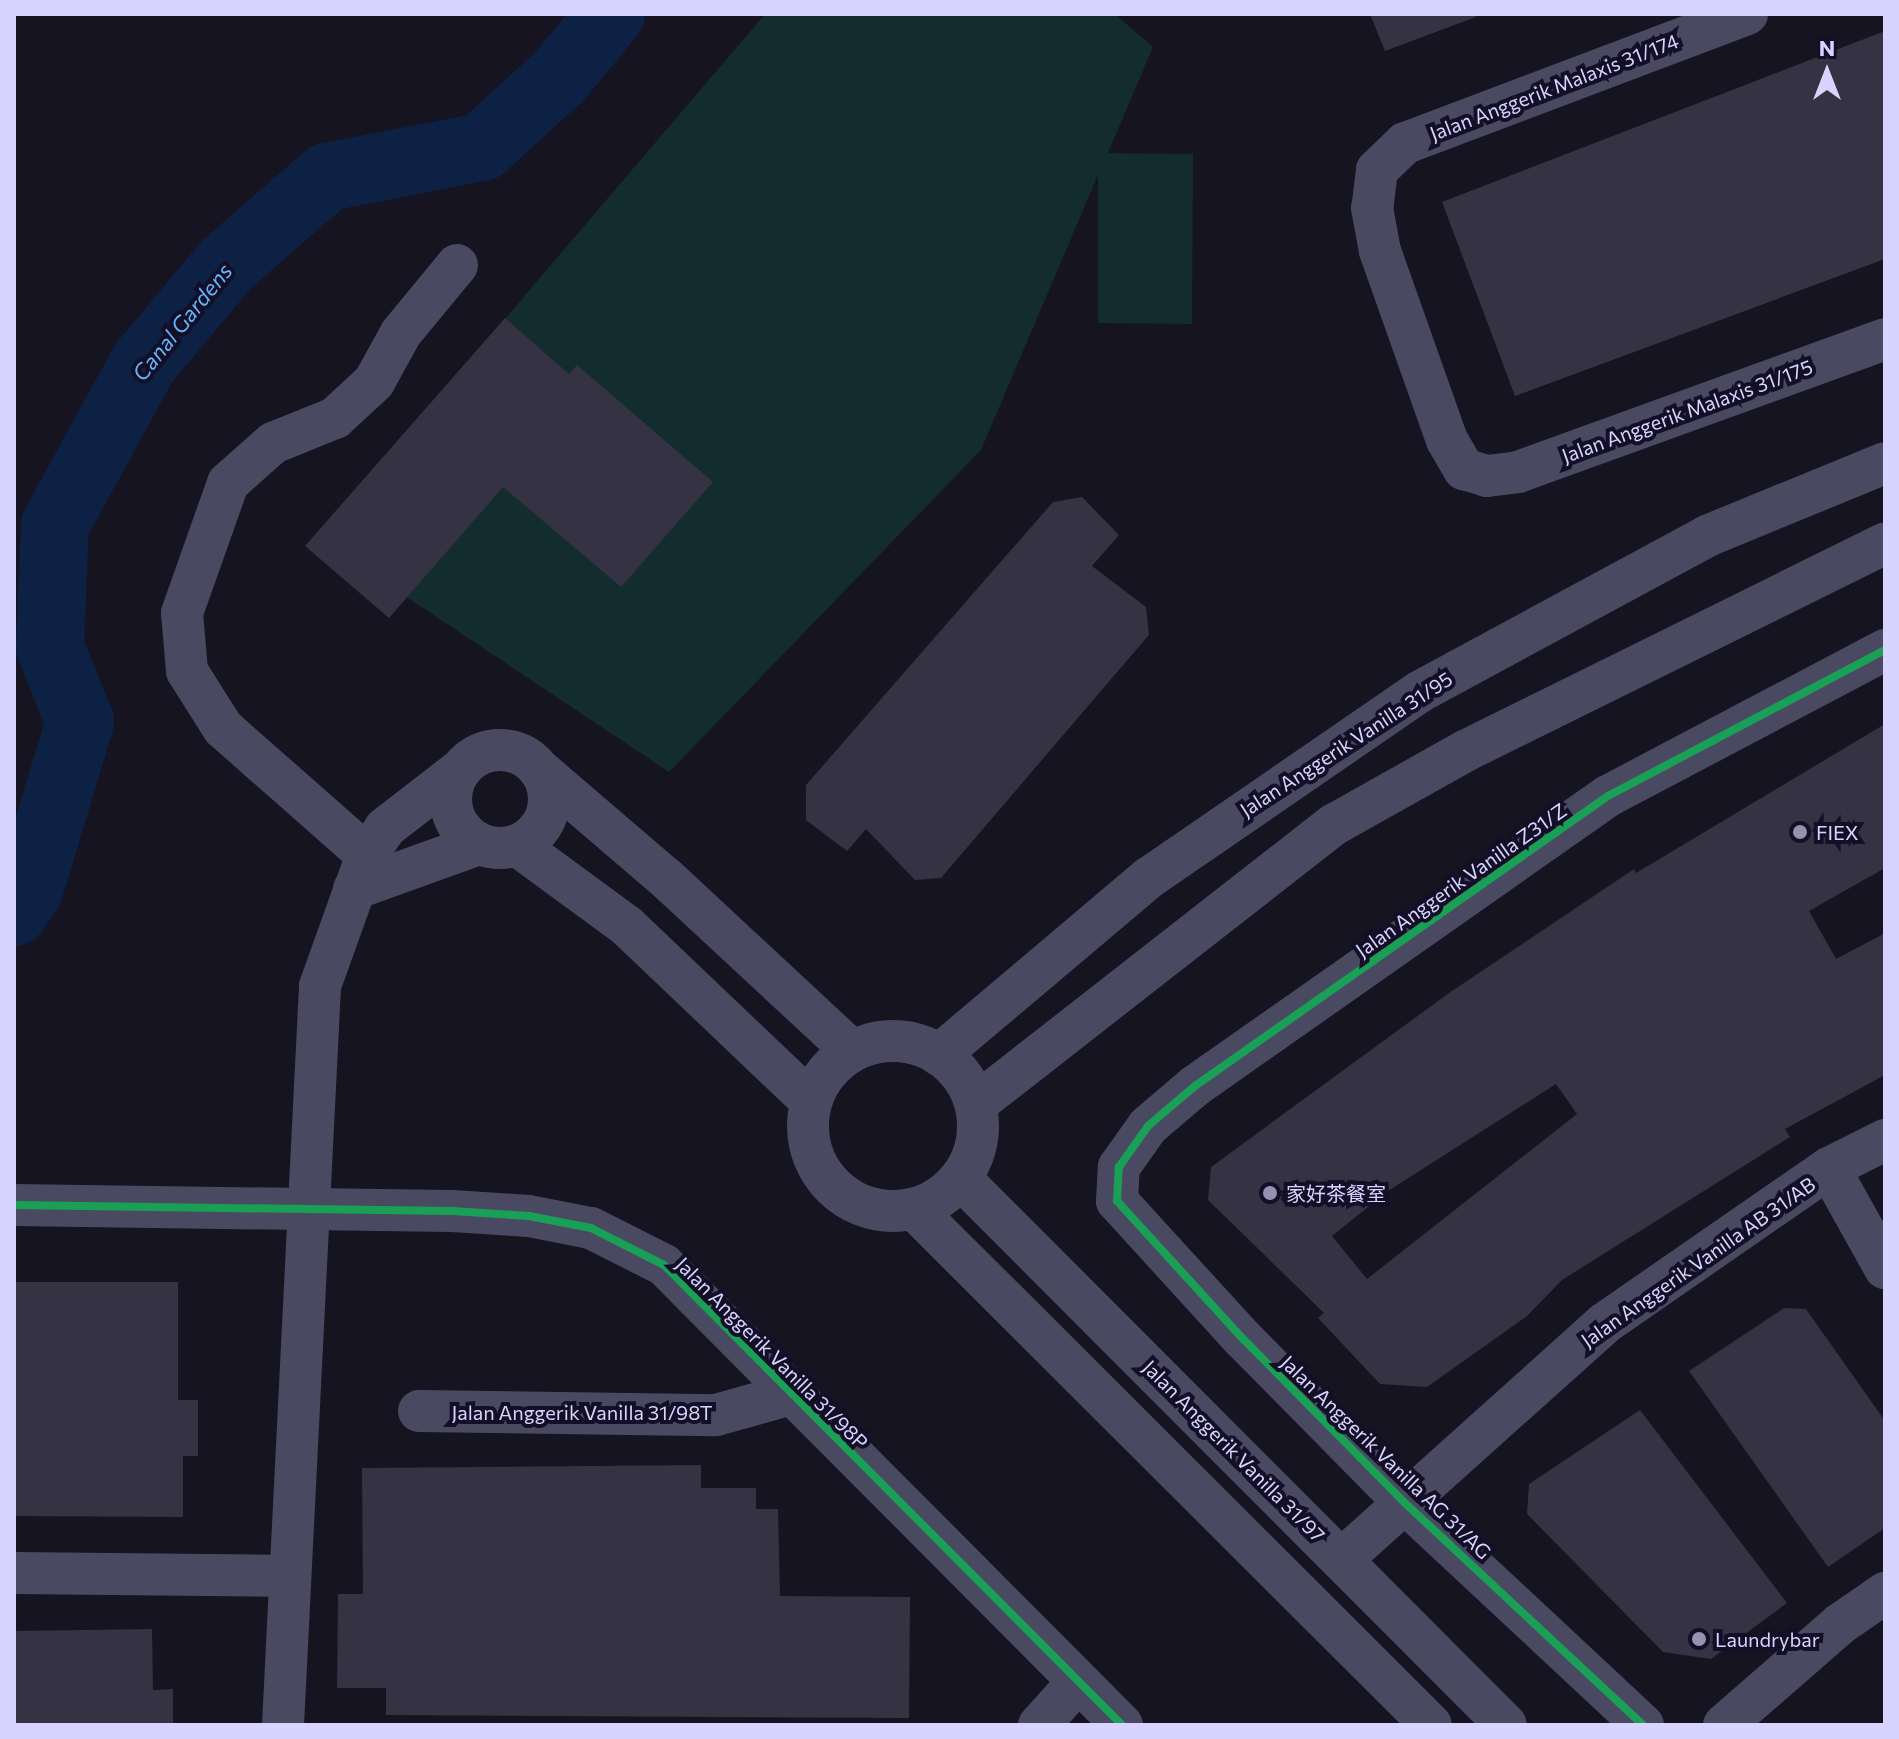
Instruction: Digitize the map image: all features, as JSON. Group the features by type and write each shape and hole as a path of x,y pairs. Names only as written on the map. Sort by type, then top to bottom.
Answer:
{"street":[{"name":"Jalan Anggerik Malaxis 31/174","path":"1487,476 1464,469 1447,440 1380,251 1372,208 1377,170 1405,143 1747,14"},
{"path":"360,872 223,728 187,671 182,613 228,483 273,443 335,418 374,382 401,333 457,265"},
{"name":"Jalan Anggerik Malaxis 31/175","path":"1487,476 1518,472 1885,339"},
{"name":"Jalan Anggerik Vanilla 31/95","path":"939,1055 1150,877 1419,692 1707,536 1885,463"},
{"path":"976,1104 1335,824 1467,750 1885,543"},
{"name":"Jalan Anggerik Vanilla Z31/Z","path":"1117,1201 1119,1167 1128,1147 1195,1086 1608,796 1885,650"},
{"path":"283,1725 320,986 360,872 385,828 472,759 502,750 531,760 667,879 852,1051"},
{"path":"460,770 452,785 454,819 627,926 811,1101"},
{"path":"360,872 499,845 541,828 547,815 548,785 542,772"},
{"path":"896,1042 939,1055 961,1076 976,1104 979,1130 961,1179 932,1203 889,1212 841,1194 811,1152 807,1127 811,1101 820,1081 852,1051 896,1042"},
{"name":"Jalan Anggerik Vanilla AB 31/AB","path":"1342,1559 1403,1501 1605,1323 1829,1168 1885,1140"},
{"path":"1829,1168 1885,1268"},
{"name":"Jalan Anggerik Vanilla 31/97","path":"961,1179 1506,1725"},
{"name":"Jalan Anggerik Vanilla AG 31/AG","path":"1117,1201 1243,1339 1403,1501 1643,1725"},
{"name":"Jalan Anggerik Vanilla 31/98P","path":"14,1205 309,1212 452,1211 529,1216 591,1228 664,1265 1122,1725"},
{"path":"914,1209 1431,1725"},
{"name":"Jalan Anggerik Vanilla 31/98T","path":"419,1411 716,1415 791,1394"},
{"path":"14,1573 290,1576"},
{"path":"1724,1725 1840,1624 1885,1593"},
{"path":"1039,1725 1078,1682"}],"green space":[{"path":"765,14 1115,14 1153,47 1108,153 1193,154 1192,324 1098,323 1098,175 981,450 669,772 318,538"}],"building":[{"path":"1370,14 1476,14 1476,17 1385,51"},
{"path":"1885,31 1885,259 1515,396 1442,202"},
{"path":"505,318 569,374 577,365 713,482 621,587 503,487 389,618 305,546"},
{"path":"1082,497 1119,535 1092,566 1146,607 1149,635 941,878 915,880 866,829 847,851 806,820 806,785 1053,502"},
{"path":"1885,724 1885,868 1809,911 1836,959 1885,933 1885,1075 1785,1129 1790,1137 1562,1280 1527,1316 1427,1387 1380,1384 1318,1318 1324,1313 1208,1200 1211,1167 1449,993 1634,869 1636,873","holes":["1556,1084 1577,1114 1367,1279 1332,1236 1388,1191"]},
{"path":"14,1282 178,1282 178,1400 198,1400 198,1456 183,1456 183,1517 14,1516"},
{"path":"1784,1308 1806,1309 1885,1421 1885,1528 1828,1567 1689,1371"},
{"path":"1640,1410 1787,1603 1711,1659 1663,1652 1527,1514 1529,1484"},
{"path":"701,1465 701,1488 756,1488 756,1509 778,1509 780,1596 910,1597 909,1718 386,1715 386,1688 337,1688 338,1594 363,1594 362,1468"},
{"path":"152,1629 153,1690 173,1689 173,1725 14,1725 14,1631"}],"waterway":[{"name":"Canal Gardens","path":"14,912 29,890 80,722 50,647 55,525 143,364 226,265 327,177 482,147 560,76 611,14"}],"cycle path":[{"path":"1643,1725 1403,1501 1243,1339 1117,1201 1119,1167 1148,1126 1195,1086 1608,796 1885,650"},
{"path":"14,1205 452,1211 529,1216 591,1228 664,1265 1122,1725"}],"place":[{"name":"FIEX","path":"1800,832"},
{"name":"家好茶餐室","path":"1270,1193"},
{"name":"Laundrybar","path":"1699,1639"}]}
